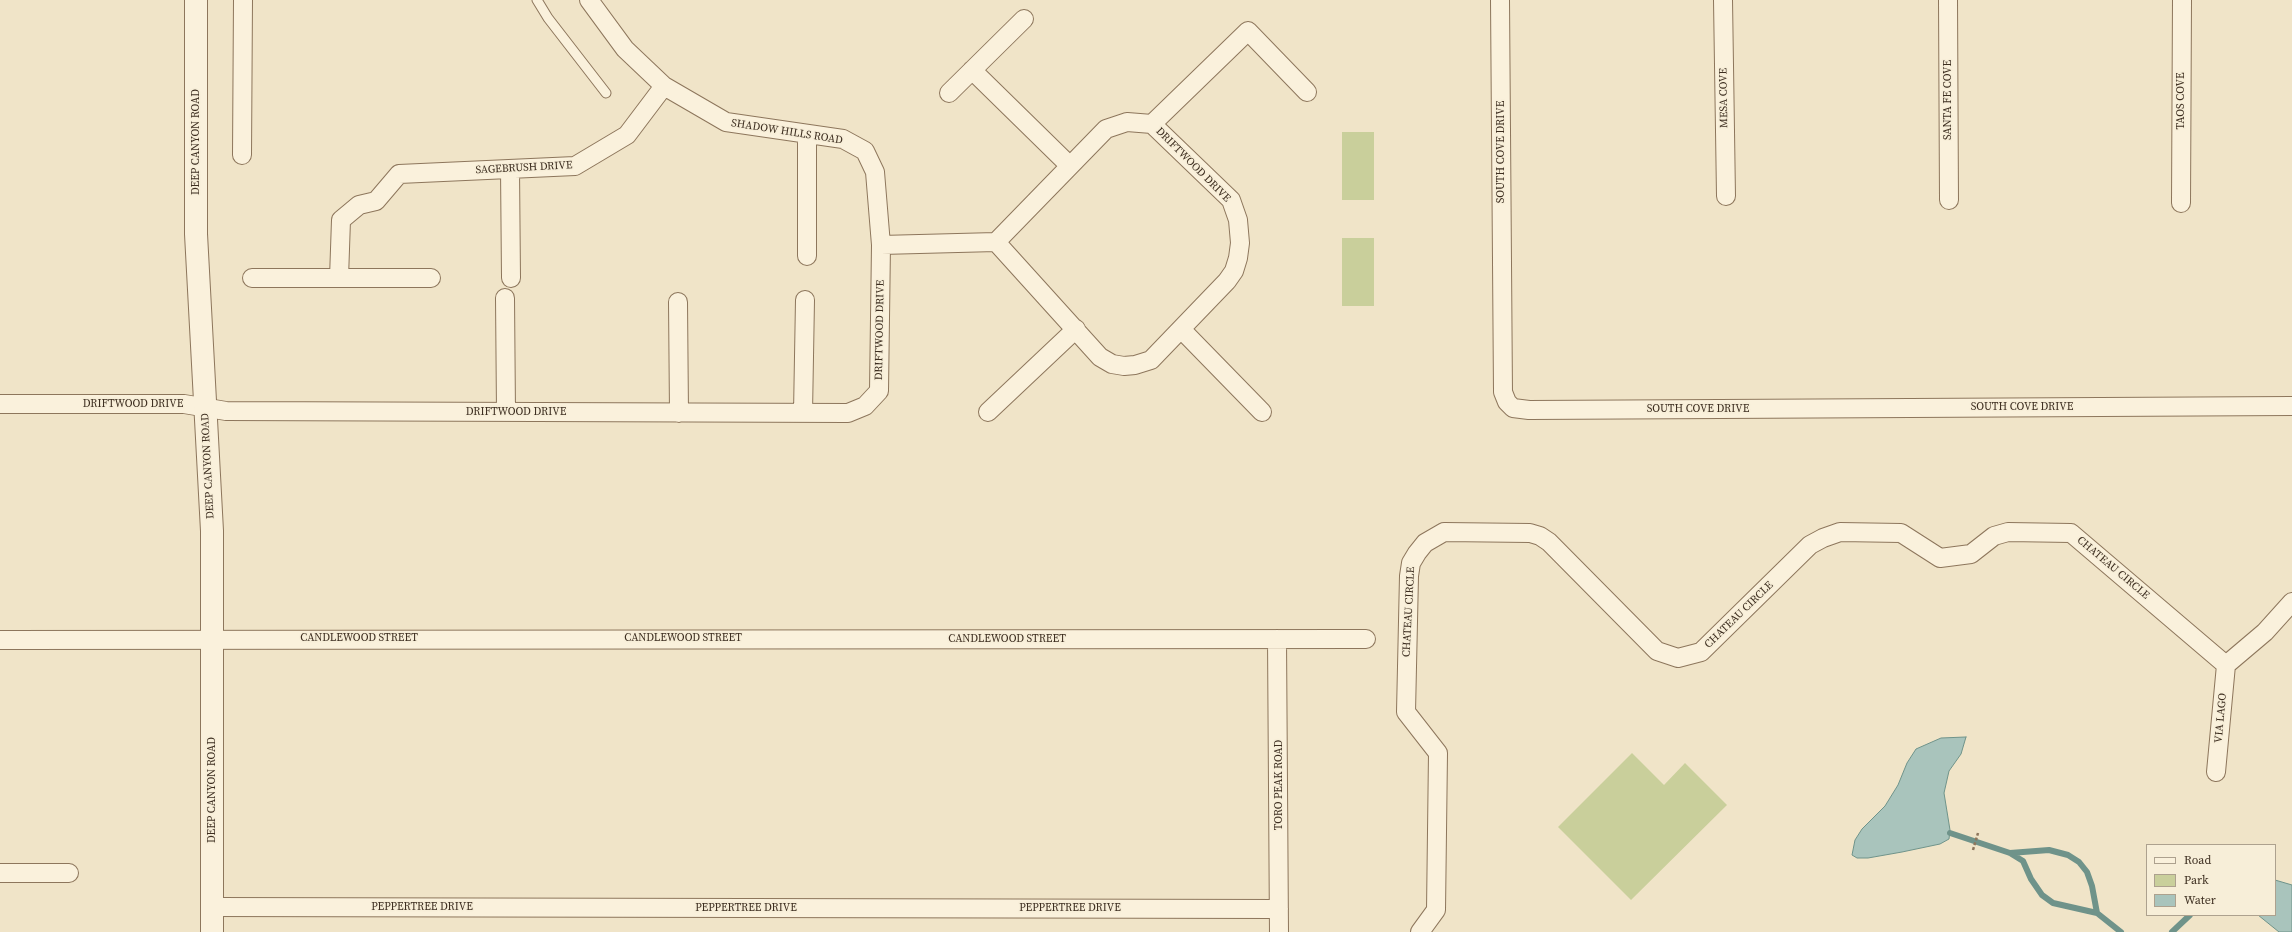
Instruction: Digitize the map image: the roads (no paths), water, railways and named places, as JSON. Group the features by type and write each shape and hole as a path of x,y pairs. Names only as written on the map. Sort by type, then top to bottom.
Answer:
{"street":[{"name":"DEEP CANYON ROAD","path":"196,0 196,234 212,531 212,932"},
{"path":"242,154 243,0"},
{"name":"SHADOW HILLS ROAD","path":"589,0 625,49 664,86 726,122 843,139 865,151 875,172"},
{"name":"MESA COVE","path":"1723,0 1726,196"},
{"name":"SANTA FE COVE","path":"1948,0 1949,200"},
{"name":"TAOS COVE","path":"2181,202 2182,0"},
{"name":"SOUTH COVE DRIVE","path":"1500,1 1503,392 1507,402 1513,408 1529,410 2292,406"},
{"path":"949,93 1024,19"},
{"path":"1152,124 1248,31 1307,92"},
{"path":"972,70 1070,166"},
{"name":"SAGEBRUSH DRIVE","path":"339,278 341,220 359,205 376,201 399,174 575,166 627,135 664,86"},
{"name":"DRIFTWOOD DRIVE","path":"1127,122 1152,124 1231,200 1238,220 1240,243 1234,271 1227,281 1151,360 1135,365 1124,366 1112,364 1100,357 996,242 1070,166 1106,129 1127,122"},
{"path":"807,134 807,256"},
{"path":"510,169 510,278"},
{"name":"DRIFTWOOD DRIVE","path":"0,404 184,404 226,410 848,413 865,406 879,391 881,245 875,172"},
{"path":"881,245 996,242"},
{"path":"252,278 431,278"},
{"path":"505,298 506,412"},
{"path":"803,413 805,300"},
{"path":"678,302 679,413"},
{"path":"988,412 1076,329"},
{"path":"1181,329 1262,412"},
{"name":"CHATEAU CIRCLE","path":"1420,932 1436,910 1438,753 1406,712 1409,576 1411,563 1417,553 1425,543 1444,532 1530,533 1540,536 1549,542 1657,651 1678,658 1701,652 1810,545 1823,538 1840,532 1901,533 1940,558 1972,554 1994,536 2008,532 2071,533 2226,665"},
{"path":"2226,665 2265,632 2292,602"},
{"name":"CANDLEWOOD STREET","path":"0,640 212,638 1366,639"},
{"name":"TORO PEAK ROAD","path":"1277,639 1279,932"},
{"name":"VIA LAGO","path":"2216,772 2226,665"},
{"path":"0,873 69,872"},
{"name":"PEPPERTREE DRIVE","path":"212,907 1280,909"}],"lane":[{"path":"537,0 548,18 606,93"}],"water":[{"path":"1966,737 1961,754 1949,771 1944,793 1950,830 1949,839 1940,844 1868,858 1857,858 1852,855 1855,840 1862,829 1885,806 1898,785 1907,763 1916,749 1941,738"},
{"path":"2276,880 2292,885 2292,932 2279,932 2259,916 2276,916"}],"waterway":[{"path":"1950,833 2010,853 2023,861 2031,879 2042,895 2053,903 2097,913 2121,932"},
{"path":"2010,853 2049,850 2068,855 2079,862 2087,872 2092,886 2097,913"},
{"path":"2172,932 2189,916"}]}
